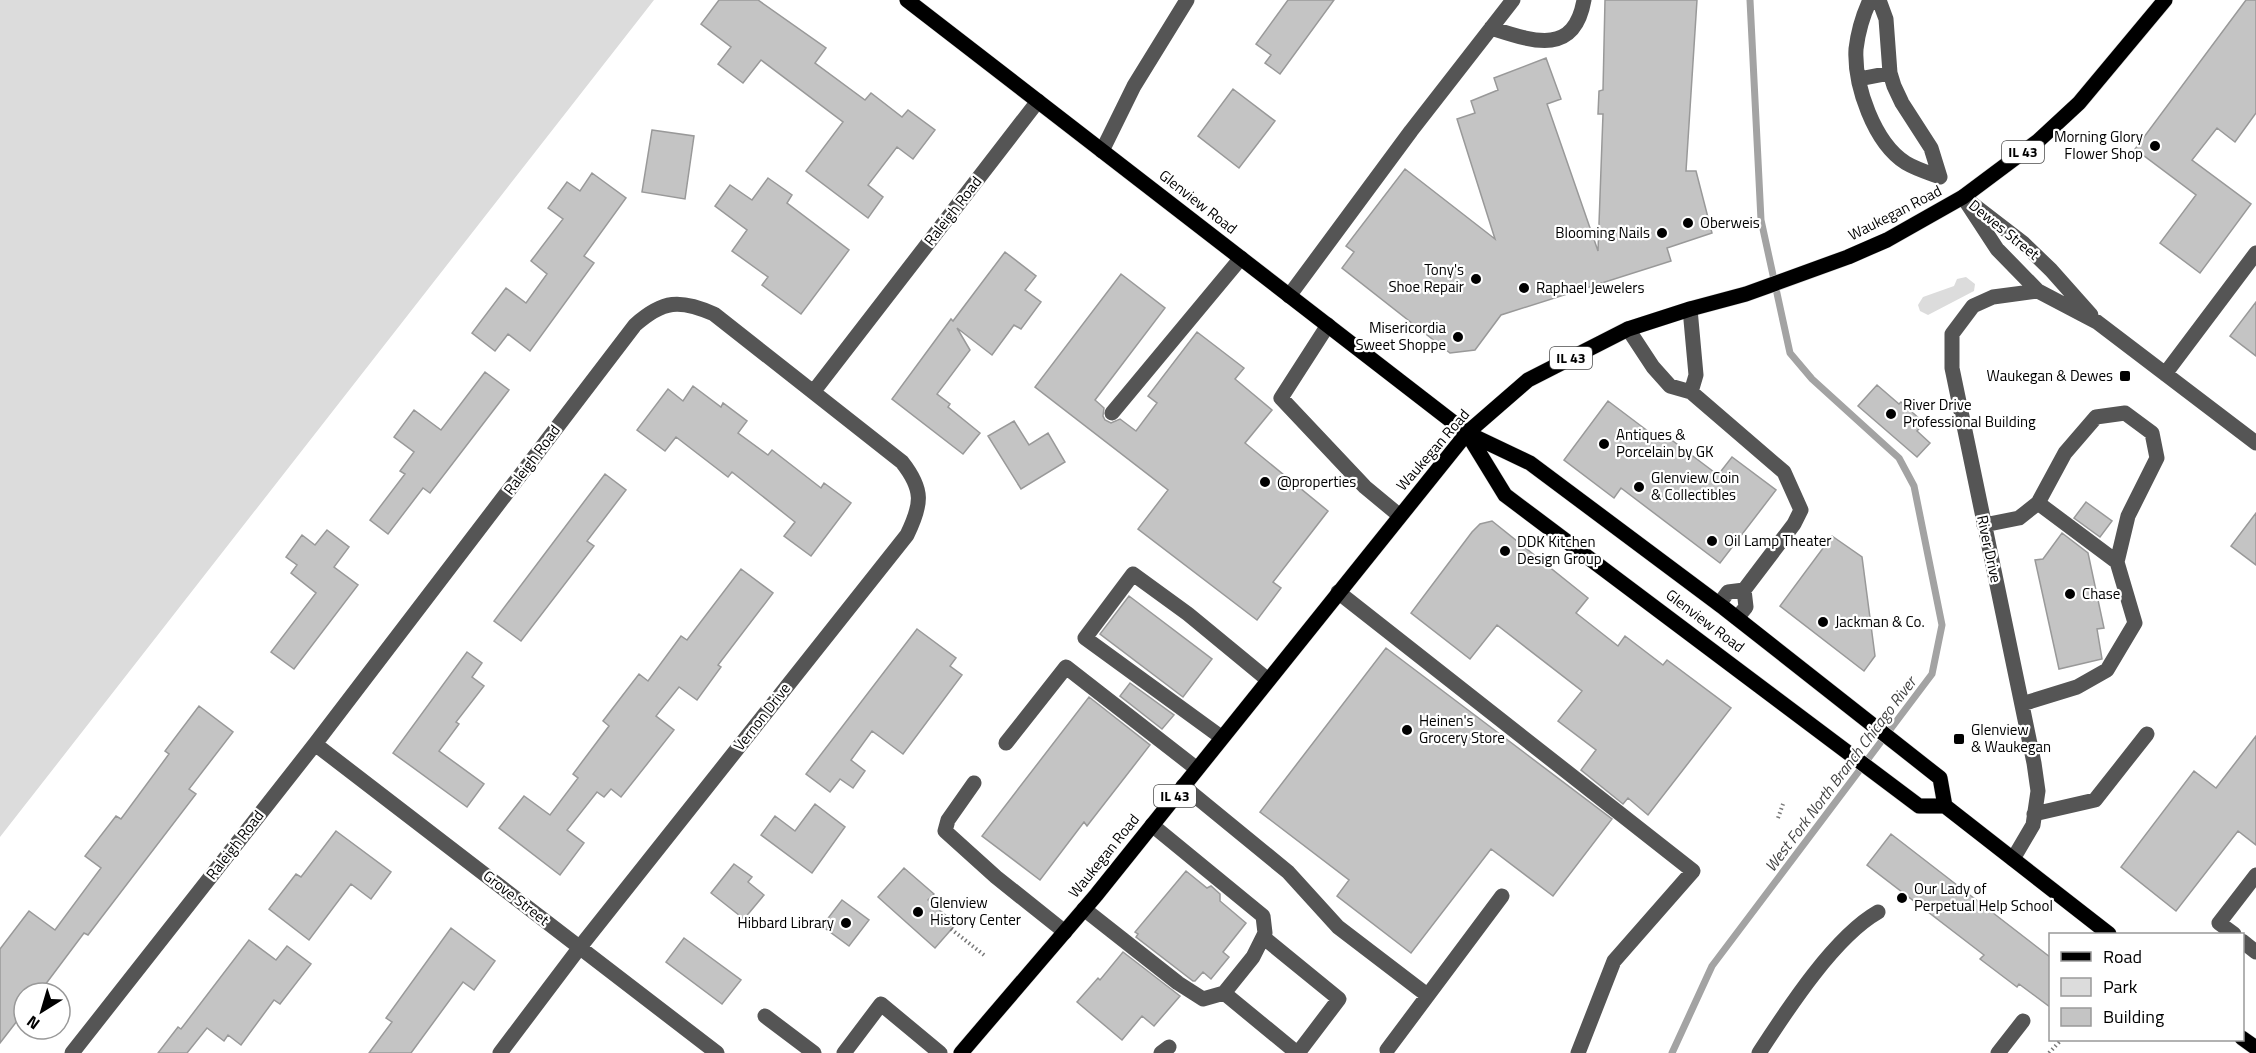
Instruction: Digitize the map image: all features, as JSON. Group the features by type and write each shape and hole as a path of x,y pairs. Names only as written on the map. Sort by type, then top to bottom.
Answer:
{"main road":[{"name":"Glenview Road","path":"907,0 1467,433 1530,463 1719,604 1940,778 1945,806 1919,806 1505,495 1467,433"},
{"name":"Waukegan Road","path":"961,1053 1084,909 1467,433 1528,380 1628,329 1796,278 1887,240 1963,197 2038,141 2079,103 2165,0"},
{"path":"1945,806 2108,933"}],"street":[{"path":"1102,151 1134,86 1187,0"},
{"path":"1289,296 1411,130 1513,0"},
{"path":"1491,28 1525,38 1554,40 1565,36 1577,25 1584,0"},
{"path":"1870,0 1863,16 1856,49 1859,79 1872,122 1887,145 1905,162 1940,177 1931,148 1902,104 1890,73 1886,19 1879,0"},
{"path":"1859,79 1890,73"},
{"name":"Raleigh Road","path":"72,1053 315,744 635,325 650,312 667,304 697,307 714,314 814,391 1038,101"},
{"name":"Dewes Street","path":"1963,197 1997,249 2038,291 2097,322 2256,443"},
{"name":"Dewes Street","path":"1963,197 2023,243 2052,270 2097,322"},
{"path":"2165,374 2256,253"},
{"path":"1112,413 1241,258"},
{"name":"River Drive","path":"2013,859 2033,825 2038,791 1952,369 1952,334 1973,306 1993,297 2038,291"},
{"path":"1690,309 1696,375 1691,392"},
{"path":"1328,325 1281,398 1365,487 1400,516"},
{"path":"1628,329 1653,367 1670,386 1691,392 1784,472 1801,510 1794,524 1744,590 1746,607 1737,618"},
{"name":"Vernon Drive","path":"500,1053 580,947 907,535 917,514 918,487 902,462 814,391"},
{"path":"1984,525 2019,518 2038,502 2065,453 2096,417 2125,413 2152,433 2157,458 2128,516 2117,562 2135,623 2107,670 2077,687 2022,704"},
{"path":"2038,502 2117,562"},
{"path":"1221,737 1085,638 1133,574 1188,614 1268,680"},
{"path":"1719,604 1728,592 1744,590"},
{"path":"1338,592 1693,871 1614,961 1578,1053"},
{"path":"1006,744 1066,667 1197,769"},
{"path":"2034,814 2095,800 2147,734"},
{"name":"Grove Street","path":"315,744 717,1053"},
{"path":"974,783 948,820 945,831 996,877 1065,932"},
{"path":"1183,786 1288,872 1338,927 1427,995"},
{"path":"1084,909 1178,984 1203,999 1224,993 1253,957 1265,933 1263,916 1152,825"},
{"path":"2233,933 2219,923 2256,875"},
{"path":"1387,1050 1502,896"},
{"path":"1759,1053 1780,1021 1831,954 1868,917 1878,912"},
{"path":"1224,993 1297,1053 1339,999 1263,937"},
{"path":"2244,943 2256,952"},
{"path":"844,1053 881,1004 940,1053"},
{"path":"765,1016 814,1053"},
{"path":"1998,1053 2022,1021"}],"path":[{"path":"1778,818 1783,804"},
{"path":"951,929 984,955"},
{"path":"2049,1053 2060,1041"}],"green space":[{"path":"0,0 654,0 0,837"},
{"path":"1966,277 1975,284 1974,291 1928,315 1920,311 1918,305 1923,297 1954,286 1957,279"}],"building":[{"path":"719,0 758,0 826,48 815,63 865,100 871,93 902,117 908,110 935,130 913,159 897,147 868,185 883,197 868,218 806,171 843,122 761,60 743,83 718,64 731,47 701,24"},
{"path":"1288,0 1334,0 1280,74 1265,63 1271,55 1256,44"},
{"path":"1605,0 1697,0 1686,171 1696,171 1712,233 1667,248 1671,261 1501,315 1475,350 1450,353 1342,268 1354,252 1346,246 1405,169 1495,239 1457,119 1475,113 1471,101 1498,90 1494,78 1546,58 1561,99 1547,104 1598,251 1603,114 1598,114 1599,91 1603,90"},
{"path":"2246,0 2256,0 2256,113 2235,142 2217,128 2192,160 2251,204 2200,273 2160,243 2196,195 2135,149"},
{"path":"1233,89 1275,121 1239,168 1198,136"},
{"path":"652,130 694,136 685,199 642,192"},
{"path":"592,173 626,198 584,256 594,263 530,351 508,334 495,351 472,333 506,288 526,303 547,274 531,261 563,219 548,208 567,182 580,191"},
{"path":"768,178 792,195 787,203 849,250 801,314 762,285 768,277 732,251 747,230 715,206 730,185 752,200"},
{"path":"1005,252 1036,276 1025,290 1041,302 1021,329 1014,325 992,355 957,328 970,350 937,394 950,404 948,407 980,433 963,454 892,399 951,319 953,321"},
{"path":"1121,274 1165,308 1095,400 1104,408 1105,420 1111,423 1120,419 1136,431 1157,403 1148,396 1197,332 1244,368 1235,379 1272,410 1245,443 1328,511 1273,582 1281,588 1257,620 1138,529 1168,490 1035,387"},
{"path":"2256,302 2256,356 2230,336"},
{"path":"485,372 509,390 430,493 423,488 388,534 370,520 405,474 400,471 414,452 394,437 414,410 441,430"},
{"name":"River Drive Professional Building","path":"1877,385 1899,404 1901,402 1924,423 1917,431 1930,443 1917,457 1858,406"},
{"path":"693,386 721,407 723,403 747,421 738,433 768,455 772,450 821,488 824,483 851,503 811,556 784,536 795,522 732,472 728,477 676,437 665,451 637,430 668,389 683,401"},
{"path":"1608,401 1661,441 1665,435 1718,475 1732,457 1776,490 1720,563 1621,488 1614,498 1564,460"},
{"path":"1014,421 1029,445 1048,433 1065,462 1021,489 988,436"},
{"path":"605,474 626,490 587,541 594,546 521,641 494,621"},
{"path":"2086,502 2112,521 2100,537 2074,518"},
{"path":"2256,513 2256,565 2231,546"},
{"path":"1492,521 1588,598 1576,613 1618,646 1625,636 1663,665 1667,660 1731,708 1648,815 1628,798 1623,804 1581,770 1596,750 1558,721 1582,691 1497,625 1470,659 1411,613 1472,532 1480,524"},
{"path":"327,530 349,547 334,567 358,585 294,669 271,652 316,593 291,573 297,565 286,557 302,535 315,545"},
{"name":"Chase","path":"2062,533 2088,553 2104,628 2097,629 2102,659 2059,669 2035,560 2043,559"},
{"path":"1832,536 1862,557 1875,656 1864,671 1780,606"},
{"path":"741,569 773,593 718,665 721,667 697,700 679,687 656,716 674,730 621,797 611,789 604,797 597,792 567,830 584,843 560,875 499,828 524,796 550,815 578,778 573,774 609,726 603,721 639,674 648,681 681,636 687,640"},
{"path":"1129,596 1212,659 1183,697 1100,634"},
{"path":"917,629 956,658 950,666 962,675 903,754 872,731 851,760 865,771 853,788 840,779 830,792 806,774"},
{"name":"Heinen's Grocery Store","path":"1386,648 1612,819 1553,896 1491,849 1411,953 1337,896 1349,880 1260,812"},
{"path":"467,652 482,663 472,677 484,686 456,722 459,724 439,751 484,784 467,807 393,753"},
{"path":"1130,683 1174,715 1162,729 1120,696"},
{"path":"1089,697 1150,745 1087,826 1084,822 1040,880 982,836"},
{"path":"199,706 233,732 189,789 196,794 88,935 84,933 48,981 12,981 12,1028 0,1043 0,949 29,911 55,930 101,868 85,856 116,816 121,819 169,754 165,751"},
{"path":"2256,736 2256,845 2238,831 2176,911 2121,867 2194,771 2216,788"},
{"path":"815,804 845,827 812,873 761,835 775,816 795,831"},
{"path":"336,831 391,872 371,899 351,884 309,940 269,909 296,874 301,877"},
{"path":"1891,834 2049,956 2049,1006 2019,984 2017,987 1980,959 1984,955 1867,865"},
{"path":"734,864 752,877 748,882 764,895 744,919 711,893"},
{"name":"Glenview History Center","path":"904,868 934,894 928,900 956,924 935,948 878,897"},
{"path":"1186,871 1207,888 1211,886 1220,894 1220,901 1246,923 1223,952 1229,957 1211,979 1203,972 1193,981 1136,937 1138,934 1135,932"},
{"name":"Hibbard Library","path":"842,900 869,920 849,946 822,926"},
{"path":"451,928 495,961 474,990 463,982 411,1053 369,1053 392,1022 386,1018"},
{"path":"684,938 741,980 722,1004 666,962"},
{"path":"249,940 276,960 287,946 311,964 280,1004 274,1000 241,1045 228,1035 224,1041 207,1028 187,1053 158,1053 178,1027 181,1029"},
{"path":"1123,952 1180,996 1154,1026 1142,1016 1122,1040 1077,1002 1098,978 1100,980"}],"waterway":[{"name":"West Fork North Branch Chicago River","path":"1672,1053 1712,966 1932,674 1942,625 1914,486 1899,458 1812,379 1790,353 1761,220 1750,0"}],"place":[{"name":"Morning Glory Flower Shop","path":"2155,146"},
{"name":"Oberweis","path":"1688,223"},
{"name":"Blooming Nails","path":"1662,233"},
{"name":"Tony's Shoe Repair","path":"1476,279"},
{"name":"Raphael Jewelers","path":"1524,288"},
{"name":"Misericordia Sweet Shoppe","path":"1458,337"},
{"name":"Waukegan & Dewes","path":"2125,376"},
{"name":"River Drive Professional Building","path":"1891,414"},
{"name":"Antiques & Porcelain by GK","path":"1604,444"},
{"name":"@properties","path":"1265,482"},
{"name":"Glenview Coin & Collectibles","path":"1639,487"},
{"name":"Oil Lamp Theater","path":"1712,541"},
{"name":"DDK Kitchen Design Group","path":"1505,551"},
{"name":"Chase","path":"2070,594"},
{"name":"Jackman & Co.","path":"1823,622"},
{"name":"Heinen's Grocery Store","path":"1407,730"},
{"name":"Glenview & Waukegan","path":"1959,739"},
{"name":"Our Lady of Perpetual Help School","path":"1902,898"},
{"name":"Glenview History Center","path":"918,912"},
{"name":"Hibbard Library","path":"846,923"}]}
